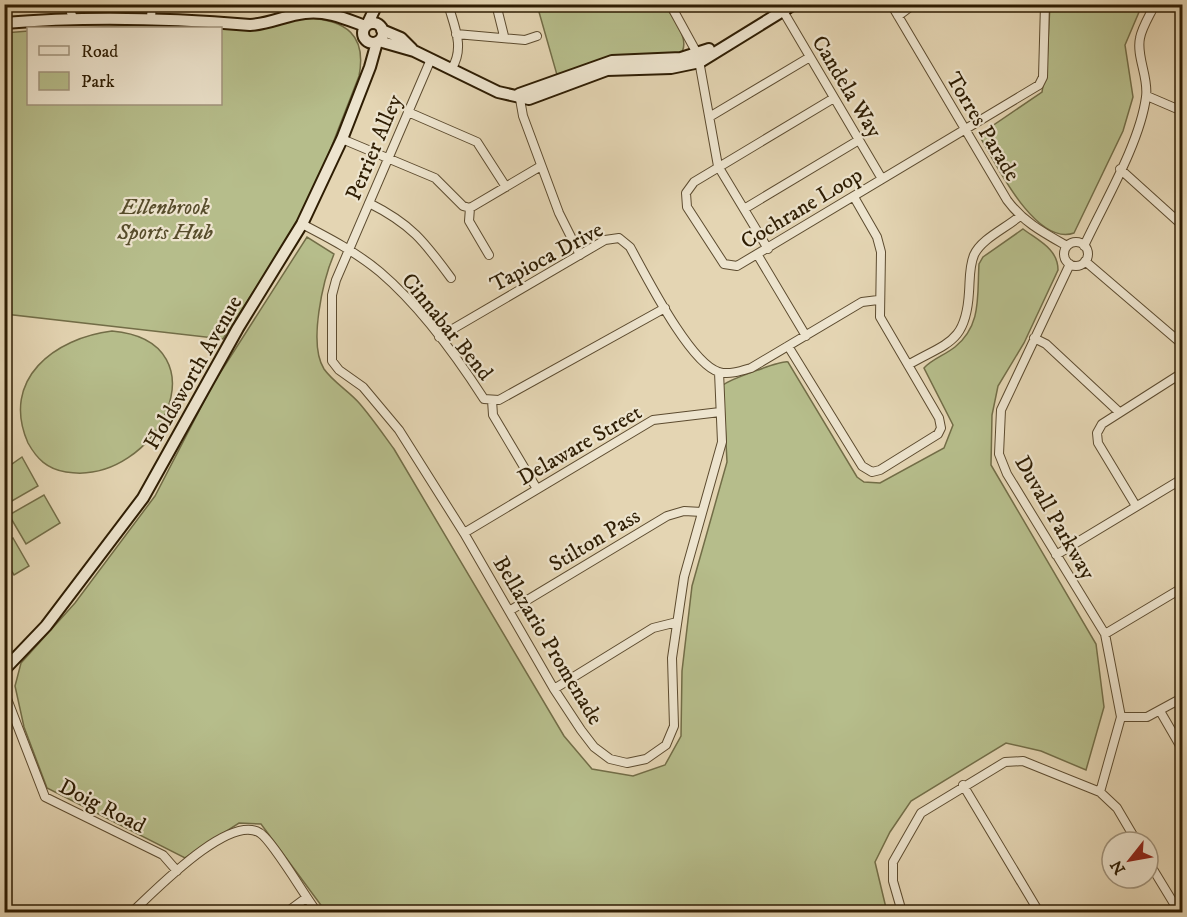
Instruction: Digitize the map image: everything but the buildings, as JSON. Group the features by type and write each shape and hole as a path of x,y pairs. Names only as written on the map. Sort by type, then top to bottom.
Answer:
{"street":[{"path":"68,4 73,18"},
{"path":"152,4 152,18"},
{"name":"Holdsworth Avenue","path":"4,670 46,626 143,498 238,328 302,224 342,139 370,68 372,33 377,4"},
{"path":"448,4 459,48 452,68"},
{"path":"495,4 504,36"},
{"path":"670,4 699,58 718,166 768,249"},
{"path":"4,23 73,18 152,18 258,25 306,12 336,15 372,33 401,38 414,51 490,88 517,98 612,62 699,58 794,4"},
{"name":"Torres Parade","path":"891,4 964,131 1020,216 1067,246"},
{"path":"898,16 914,4"},
{"name":"Cochrane Loop","path":"834,98 718,166 689,187 685,200 687,207 724,264 737,266 768,249 1039,85 1043,77 1044,4"},
{"path":"1084,246 1130,150 1146,96 1139,42 1155,4"},
{"name":"Candela Way","path":"783,11 882,179"},
{"path":"456,34 504,36 525,40 537,36"},
{"path":"711,116 810,57"},
{"name":"Perrier Alley","path":"349,249 431,59"},
{"path":"1146,96 1182,111"},
{"path":"517,98 559,213 580,255"},
{"path":"408,112 477,142 506,187"},
{"path":"342,139 435,178 463,206 470,208 542,166"},
{"path":"744,209 859,140"},
{"path":"1120,169 1182,225"},
{"path":"788,346 858,461 872,472 880,470 932,440 941,428 939,418 880,317 878,300 881,252 877,237 854,197"},
{"path":"369,203 395,216 422,238 451,278"},
{"path":"470,208 469,221 489,255"},
{"path":"908,365 948,342 963,328 968,316 970,266 974,254 982,244 1020,216"},
{"name":"Cinnabar Bend","path":"302,224 349,249 396,287 439,337 484,399 499,400 665,308"},
{"name":"Tapioca Drive","path":"439,337 605,240 619,238 630,246 665,308 693,351 708,367 719,372"},
{"path":"1073,243 1084,246 1087,252 1085,261 1078,266 1070,264 1064,256 1067,246 1073,243"},
{"name":"Bellazario Promenade","path":"349,249 332,295 332,361 339,370 363,387 399,430 464,533 580,730 594,747 610,759 627,763 646,759 666,745 674,726 672,658 684,577 722,442 719,372"},
{"path":"757,254 806,336"},
{"path":"1085,261 1182,344"},
{"name":"Duvall Parkway","path":"1070,264 1001,410 999,454 1007,474 1105,634 1121,717 1100,792"},
{"path":"719,372 751,368 862,302 878,300"},
{"path":"1034,338 1046,344 1119,412"},
{"path":"1136,507 1098,443 1097,433 1102,424 1119,412 1182,373"},
{"path":"492,400 493,415 537,489"},
{"name":"Delaware Street","path":"464,533 653,420 720,412"},
{"path":"1056,555 1182,479"},
{"name":"Stilton Pass","path":"509,610 667,516 684,511 702,512"},
{"path":"1105,634 1182,588"},
{"path":"554,689 653,628 677,622"},
{"name":"Doig Road","path":"4,691 45,797 163,855 177,871"},
{"path":"1121,717 1147,717 1182,698"},
{"path":"1160,711 1182,749"},
{"path":"902,912 893,881 893,862 901,844 921,813 963,785 1015,760 1075,779 1100,792 1117,808 1130,830"},
{"path":"963,785 1039,912"},
{"path":"132,912 177,871 212,844 249,829 265,837 317,912"},
{"path":"1160,881 1179,912"},
{"path":"287,912 306,898"}],"green space":[{"path":"537,5 665,5 683,37 683,50 679,56 557,75"},
{"path":"1050,5 1142,5 1125,45 1133,97 1123,131 1074,233 1059,234 1045,227 1031,215 1005,181 979,135 1042,92 1047,61"},
{"name":"Ellenbrook Sports Hub","path":"307,18 333,22 351,32 360,50 361,62 359,76 308,207 223,339 5,314 5,33 27,31 27,105 222,105 222,28 246,29"},
{"name":"Ellenbrook Sports Hub","path":"160,24 212,27 98,27"},
{"path":"1023,229 1051,251 1055,256 1058,270 1024,343 998,386 992,415 991,465 1096,644 1104,707 1086,770 1041,751 1006,743 911,801 890,832 875,862 887,912 326,912 261,824 239,823 185,858 47,788 24,727 15,686 21,663 75,603 155,496 213,384 307,237 334,254 322,295 317,328 319,358 324,369 360,404 394,449 564,736 592,769 633,776 665,765 681,736 682,671 692,586 727,462 723,385 756,371 788,362 857,477 864,482 880,483 944,448 953,425 924,368 955,347 970,329 978,299 979,264 983,257"},
{"path":"112,331 147,341 166,359 172,384 167,411 151,437 128,458 99,471 66,472 48,466 35,454 28,443 21,420 21,399 27,381 38,366 71,342"},
{"path":"22,457 38,486 5,505 5,469"},
{"path":"44,495 60,523 26,544 9,515"},
{"path":"13,538 29,566 14,575 5,559 5,542"}]}
